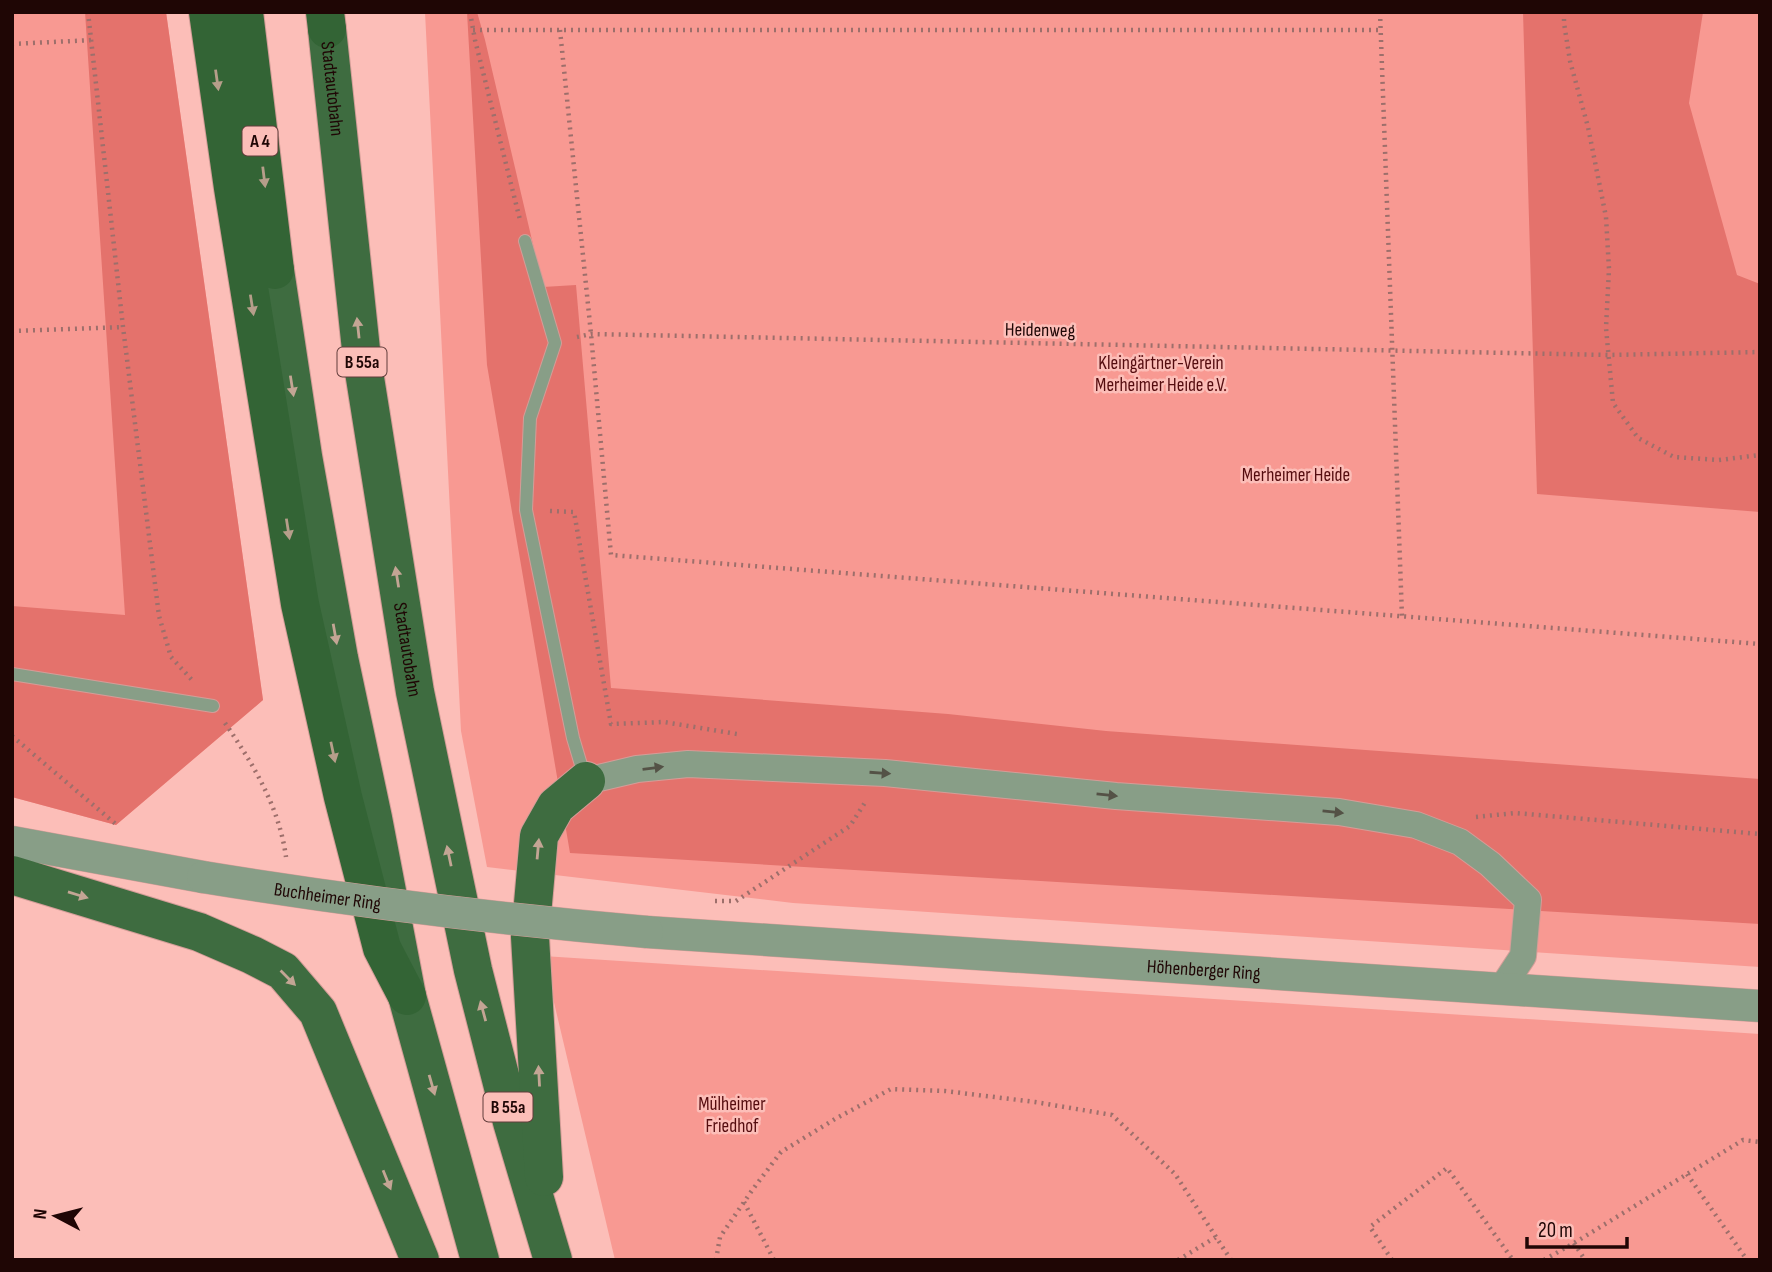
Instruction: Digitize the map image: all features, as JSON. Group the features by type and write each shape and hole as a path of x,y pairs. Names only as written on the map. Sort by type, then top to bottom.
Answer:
{"highway":[{"path":"208,12 233,188 300,604 343,797 382,948 407,996 480,1260"},
{"name":"A 4","path":"244,12 275,270 303,456 339,658 407,996"},
{"name":"Stadtautobahn","path":"327,18 362,359 415,692 473,970 512,1122 551,1251"},
{"path":"551,1251 530,937 539,836 556,806 586,781"},
{"path":"12,875 199,932 283,971 318,1012 420,1260"}],"street":[{"path":"586,781 637,769 688,764 885,773 1116,796 1339,812 1416,825 1460,842 1490,864 1528,900 1523,956 1502,988"},
{"name":"Buchheimer Ring","path":"12,842 313,895 424,910 647,932"},
{"name":"Höhenberger Ring","path":"647,932 1760,1006"}],"lane":[{"path":"525,241 555,343 530,418 526,510 573,738 586,781"},
{"path":"12,674 213,706"}],"path":[{"path":"88,12 159,616 172,657 213,706 250,760 277,820 286,859"},
{"path":"470,12 525,241"},
{"path":"1380,12 1402,617"},
{"path":"1564,12 1570,61 1591,139 1606,217 1609,269 1606,328 1613,402 1637,438 1674,457 1719,460 1760,455"},
{"path":"473,30 1381,30"},
{"path":"561,30 611,555 1760,644"},
{"path":"12,44 93,40"},
{"path":"12,331 123,327"},
{"name":"Heidenweg","path":"555,343 592,334 1608,355 1760,352"},
{"path":"526,510 574,512 611,724 664,722 742,735"},
{"path":"12,736 116,825 129,828"},
{"path":"709,901 736,901 850,827 885,773"},
{"path":"1416,825 1514,813 1760,834"},
{"path":"716,1260 720,1237 782,1152 891,1089 945,1091 1112,1115 1175,1174 1231,1260"},
{"path":"1544,1260 1743,1140 1760,1142"},
{"path":"1392,1260 1370,1227 1447,1168 1513,1260"},
{"path":"1687,1174 1748,1260"},
{"path":"744,1202 774,1260"},
{"path":"1178,1260 1216,1237"},
{"path":"1574,1243 1585,1260"}],"green space":[{"path":"12,12 166,12 263,700 116,825 12,797"},
{"name":"Kleingärtner-Verein Merheimer Heide e.V.","path":"425,12 1760,12 1760,967 793,903 487,867 461,731"},
{"name":"Mülheimer Friedhof","path":"543,956 1760,1034 1760,1260 615,1260"}],"shaded area":[{"path":"85,12 166,12 263,700 116,825 12,797 12,606 125,615"},
{"path":"467,12 477,12 485,40 543,287 576,285 611,688 948,714 1106,731 1760,779 1760,924 570,853 487,365"},
{"path":"1523,12 1703,12 1689,103 1737,275 1760,284 1760,512 1537,494"}],"park label":[{"name":"Merheimer Heide","path":"1296,474"}]}
